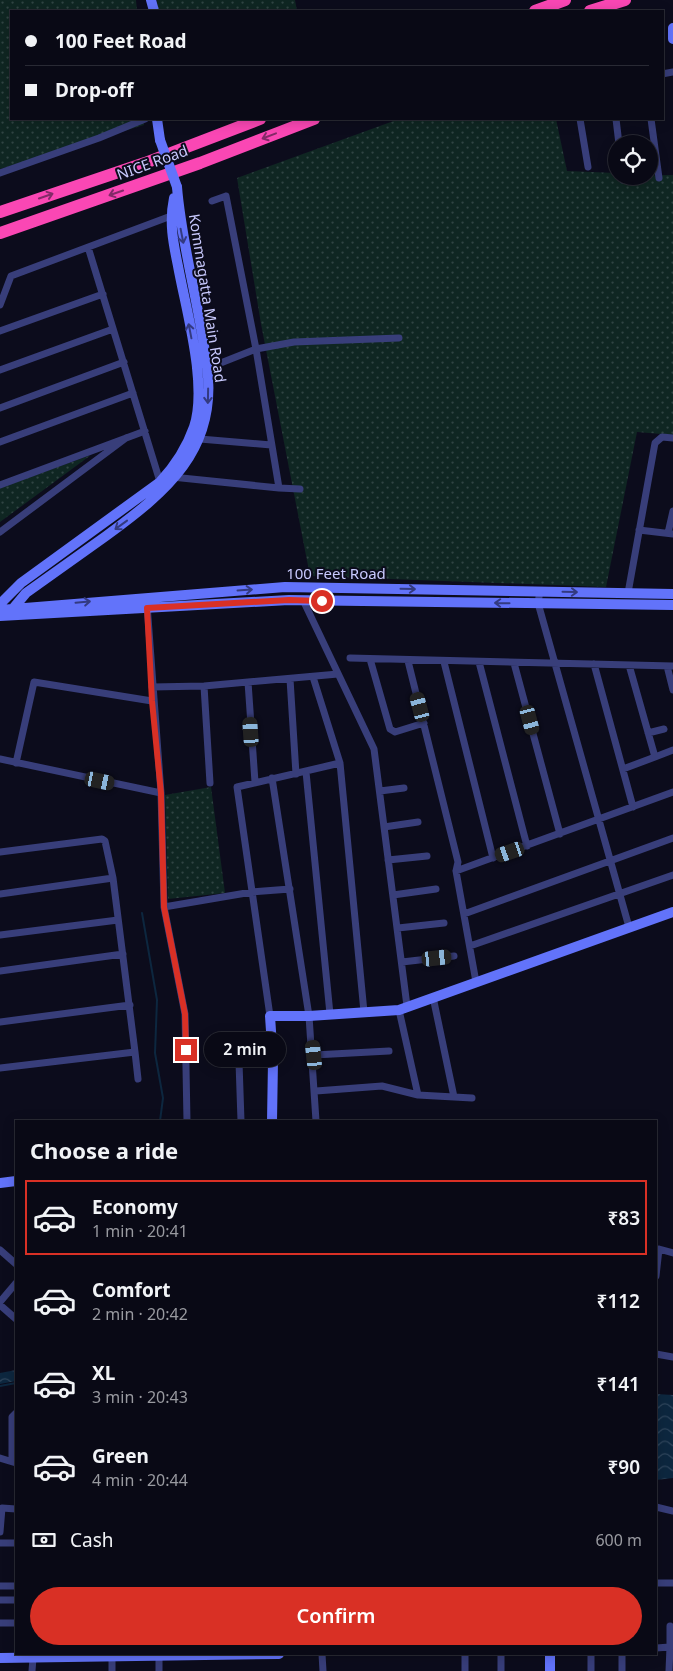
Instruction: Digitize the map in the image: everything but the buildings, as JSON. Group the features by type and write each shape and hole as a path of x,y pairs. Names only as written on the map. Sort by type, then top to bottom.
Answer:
{"highway":[{"path":"538,10 565,0"},
{"path":"593,10 625,0"},
{"name":"NICE Road","path":"0,212 145,163 257,120"},
{"name":"NICE Road","path":"0,233 200,163 311,120"}],"main road":[{"path":"673,28 673,40"},
{"name":"Kommagatta Main Road","path":"4,614 26,594 149,505 200,439 209,401 208,368 179,223 177,187 160,140 157,120"},
{"name":"Kommagatta Main Road","path":"171,476 192,434 199,402 197,370 170,226 177,187"},
{"name":"Kommagatta Main Road","path":"0,604 21,583 162,486"},
{"name":"100 Feet Road","path":"4,614 146,597 298,587 673,594"},
{"name":"100 Feet Road","path":"4,614 303,600 673,605"},
{"path":"272,1120 273,1062 270,1016 309,1016 403,1008 673,912"},
{"path":"0,1183 15,1181"},
{"path":"0,1658 159,1655"},
{"path":"550,1655 550,1671"}],"street":[{"path":"0,173 99,138 143,120"},
{"path":"580,120 588,168"},
{"path":"616,120 618,135"},
{"path":"651,120 659,178"},
{"path":"212,201 226,196 256,349 279,488"},
{"path":"0,305 11,276 171,216"},
{"path":"88,247 162,486"},
{"path":"0,331 103,294"},
{"path":"0,370 114,329"},
{"path":"208,368 256,349 294,342 399,338"},
{"path":"0,408 124,362"},
{"path":"0,442 134,393"},
{"path":"0,485 145,432"},
{"path":"0,532 126,438"},
{"path":"628,593 655,443 662,438 673,438"},
{"path":"200,439 271,445"},
{"path":"171,476 300,489"},
{"path":"639,530 670,533 673,511"},
{"path":"540,592 538,603 629,927"},
{"path":"146,597 152,701 161,793 164,907 185,1014 187,1120"},
{"path":"303,600 374,749 402,962 403,1008 418,1095"},
{"path":"350,658 444,662 670,666 673,690"},
{"path":"370,659 390,729 395,732 424,723"},
{"path":"408,661 458,862 456,870 476,982"},
{"path":"444,662 493,858"},
{"path":"479,662 527,846"},
{"path":"514,663 560,834"},
{"path":"594,664 633,807"},
{"path":"629,665 655,757"},
{"path":"152,687 204,686 338,674"},
{"path":"313,677 340,763 364,1012"},
{"path":"290,679 296,774"},
{"path":"16,763 34,682 152,701"},
{"path":"248,682 254,782"},
{"path":"204,686 210,783"},
{"path":"648,733 664,729"},
{"path":"623,769 673,750"},
{"path":"0,760 161,793"},
{"path":"270,1016 237,787 340,763"},
{"path":"306,772 330,1014"},
{"path":"272,778 309,1016 314,1055 316,1120"},
{"path":"380,791 404,788"},
{"path":"456,870 673,792"},
{"path":"384,827 418,822"},
{"path":"464,914 673,838"},
{"path":"0,852 102,839 106,841 113,878 138,1079"},
{"path":"388,860 427,856"},
{"path":"470,946 673,875"},
{"path":"0,894 113,878"},
{"path":"164,907 252,892 290,889"},
{"path":"393,895 436,889"},
{"path":"0,935 118,920"},
{"path":"398,928 444,923"},
{"path":"0,971 123,954"},
{"path":"402,962 454,956"},
{"path":"433,997 454,1097"},
{"path":"0,1022 130,1005"},
{"path":"314,1055 389,1051"},
{"path":"0,1068 135,1052"},
{"path":"241,1120 239,1062 273,1062"},
{"path":"316,1091 382,1086 418,1095 472,1098"},
{"path":"657,1267 659,1249 673,1253"},
{"path":"0,1250 15,1263"},
{"path":"15,1284 0,1303 15,1318"},
{"path":"657,1354 673,1358"},
{"path":"0,1458 14,1462 12,1418 15,1415"},
{"path":"0,1532 1,1507 15,1509"},
{"path":"657,1507 673,1511"},
{"path":"0,1543 15,1543"},
{"path":"657,1583 673,1583"},
{"path":"0,1586 15,1586"},
{"path":"0,1600 15,1600"},
{"path":"0,1623 15,1623"},
{"path":"669,1671 670,1626"},
{"path":"657,1648 670,1647"},
{"path":"112,1655 112,1671"},
{"path":"159,1655 159,1671"},
{"path":"322,1655 322,1671"},
{"path":"465,1655 465,1671"},
{"path":"501,1655 501,1671"},
{"path":"591,1655 592,1671"},
{"path":"622,1655 622,1671"},
{"path":"32,1671 33,1658"}],"green space":[{"path":"0,0 136,0 137,10 10,10 10,120 143,120 144,125 0,169"},
{"path":"157,0 295,0 297,10 158,10"},
{"path":"396,120 556,120 567,171 608,173 608,185 658,185 658,175 673,175 673,435 637,432 606,587 310,576 261,324 237,178"},
{"path":"91,455 0,522 0,488"},
{"path":"211,787 225,893 168,899 165,795"}],"water":[{"path":"15,1370 15,1381 0,1384 0,1373"},
{"path":"657,1394 673,1395 673,1478 657,1480"}],"waterway":[{"path":"142,913 157,1000 155,1053 163,1098 160,1120"},
{"path":"0,1386 15,1383"}],"route":[{"path":"186,1050 185,1014 164,907 161,793 152,701 147,608 289,600 322,601"}]}
